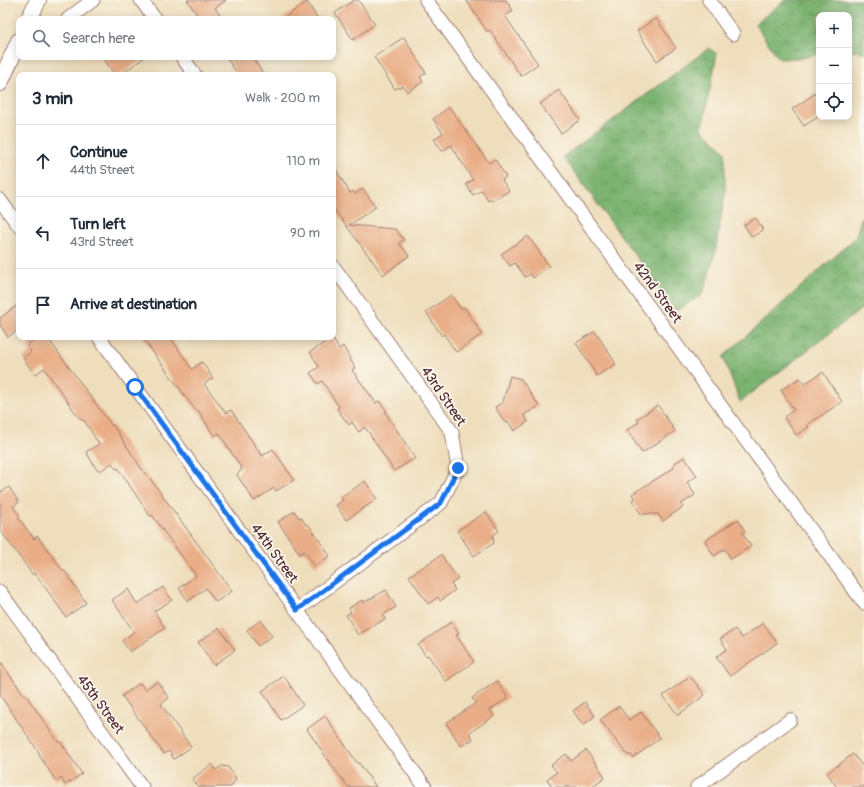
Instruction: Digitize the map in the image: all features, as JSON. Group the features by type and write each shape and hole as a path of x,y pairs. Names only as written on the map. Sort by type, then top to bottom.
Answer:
{"street":[{"path":"30,16 38,0"},
{"path":"72,16 93,0"},
{"path":"141,0 153,16"},
{"name":"42nd Street","path":"426,0 864,603"},
{"path":"709,0 733,34"},
{"path":"0,83 14,58"},
{"path":"184,60 193,72"},
{"path":"0,200 16,222"},
{"name":"43rd Street","path":"297,610 441,503 458,468 452,432 336,270"},
{"name":"44th Street","path":"101,340 425,787"},
{"name":"45th Street","path":"0,592 142,787"},
{"path":"697,787 790,720"}],"green space":[{"path":"785,0 864,0 864,52 852,51 852,12 816,12 816,55 802,58 779,59 755,24"},
{"path":"709,48 717,54 702,129 725,151 725,194 715,253 703,294 676,311 563,157"},
{"path":"864,210 864,307 740,402 723,357 855,238"}],"building":[{"path":"187,0 226,0 215,8 221,16 198,16"},
{"path":"354,0 358,0 375,24 353,40 335,13"},
{"path":"466,0 506,0 513,11 505,16 538,64 521,76 490,30 487,31"},
{"path":"307,2 316,16 286,16"},
{"path":"656,18 676,48 657,61 637,31"},
{"path":"404,37 426,73 420,77 423,82 407,92 403,86 395,89 374,57"},
{"path":"104,60 141,60 124,72 113,72"},
{"path":"228,60 254,60 262,72 236,72"},
{"path":"559,90 580,120 561,133 540,104"},
{"path":"816,93 816,118 804,126 792,109"},
{"path":"449,107 489,163 495,159 506,177 502,180 509,191 492,201 491,199 488,201 482,190 473,195 466,184 473,180 451,145 442,151 434,139 443,133 433,119"},
{"path":"336,170 350,193 353,191 355,194 363,189 376,207 349,225 395,229 404,240 399,243 409,256 383,275 336,212"},
{"path":"756,218 763,230 752,237 744,225"},
{"path":"528,236 549,266 533,278 531,274 525,277 515,263 510,266 501,254"},
{"path":"451,295 461,309 464,307 482,334 456,352 444,334 442,336 426,312"},
{"path":"16,306 16,331 8,337 0,325 0,318"},
{"path":"595,331 616,364 597,376 576,343"},
{"path":"34,340 49,340 112,426 113,425 145,474 146,473 232,591 216,602 206,588 188,601 179,588 196,576 152,515 150,516 118,468 116,469 112,463 100,471 99,469 97,470 86,452 99,444 84,420 83,421 77,415 44,368 35,375 23,358 31,352 27,345"},
{"path":"144,340 172,340 192,369 202,362 213,378 204,384 226,413 231,410 262,456 273,449 294,480 276,491 274,488 254,501 237,475 242,469 219,433 214,436 198,410 196,411"},
{"path":"329,340 333,340 339,349 343,346 355,368 352,370 376,403 379,401 387,411 385,412 415,458 394,471 365,427 359,432 352,422 349,425 337,409 339,407 322,381 318,384 310,373 319,367 310,352"},
{"path":"823,372 842,402 807,425 809,427 796,435 784,417 794,410 781,390 800,378 804,384"},
{"path":"510,376 521,379 539,406 524,415 528,422 514,431 508,421 505,423 495,407 503,402"},
{"path":"658,405 675,431 642,453 627,430 639,422 637,419"},
{"path":"684,457 697,476 687,482 695,495 681,504 683,507 663,521 658,514 641,514 632,500 635,499 632,494 674,468 672,465"},
{"path":"365,481 377,499 346,520 336,505 343,500 341,497"},
{"path":"9,487 19,502 13,507 20,516 18,517 34,539 37,536 64,572 65,571 86,603 66,617 35,573 33,575 0,530 0,489 2,492"},
{"path":"294,511 299,518 301,517 306,525 308,524 330,556 315,566 304,551 300,554 278,522"},
{"path":"486,512 499,531 493,535 494,543 474,556 457,531"},
{"path":"738,519 745,531 742,533 751,546 731,559 725,549 714,556 705,541"},
{"path":"441,555 458,579 451,584 455,590 440,601 438,597 428,604 409,576"},
{"path":"163,587 172,600 154,611 165,628 130,652 122,640 134,632 112,600 128,589 137,604"},
{"path":"386,590 396,607 383,615 385,619 358,635 346,615 351,612 349,608 362,600 363,603"},
{"path":"261,620 272,636 258,646 247,630"},
{"path":"451,622 459,634 456,635 474,662 446,681 428,655 426,656 418,645"},
{"path":"763,623 777,643 730,676 716,657 727,649 720,639 735,629 742,638"},
{"path":"219,628 235,650 214,665 198,642"},
{"path":"0,661 58,742 60,741 82,774 65,785 61,777 56,781 39,755 40,754 0,695"},
{"path":"284,676 303,705 281,720 262,691"},
{"path":"690,676 705,695 678,715 663,696"},
{"path":"157,681 169,698 161,704 191,747 174,759 169,751 164,754 122,696 140,683 145,690"},
{"path":"497,681 508,698 490,710 494,716 469,733 473,739 461,746 446,723 476,703 472,698"},
{"path":"585,702 595,716 583,725 573,711"},
{"path":"619,706 629,720 641,712 660,738 633,758 630,754 628,756 600,720"},
{"path":"325,716 358,764 359,763 376,787 348,787 328,760 307,729"},
{"path":"586,750 605,777 591,787 552,787 547,779 557,772 551,765 566,754 571,761"},
{"path":"853,754 864,768 864,787 837,787 827,773"},
{"path":"212,764 216,770 222,766 228,767 236,778 231,787 198,787 192,779"}],"route":[{"path":"135,387 297,610 441,503 458,468"}]}
